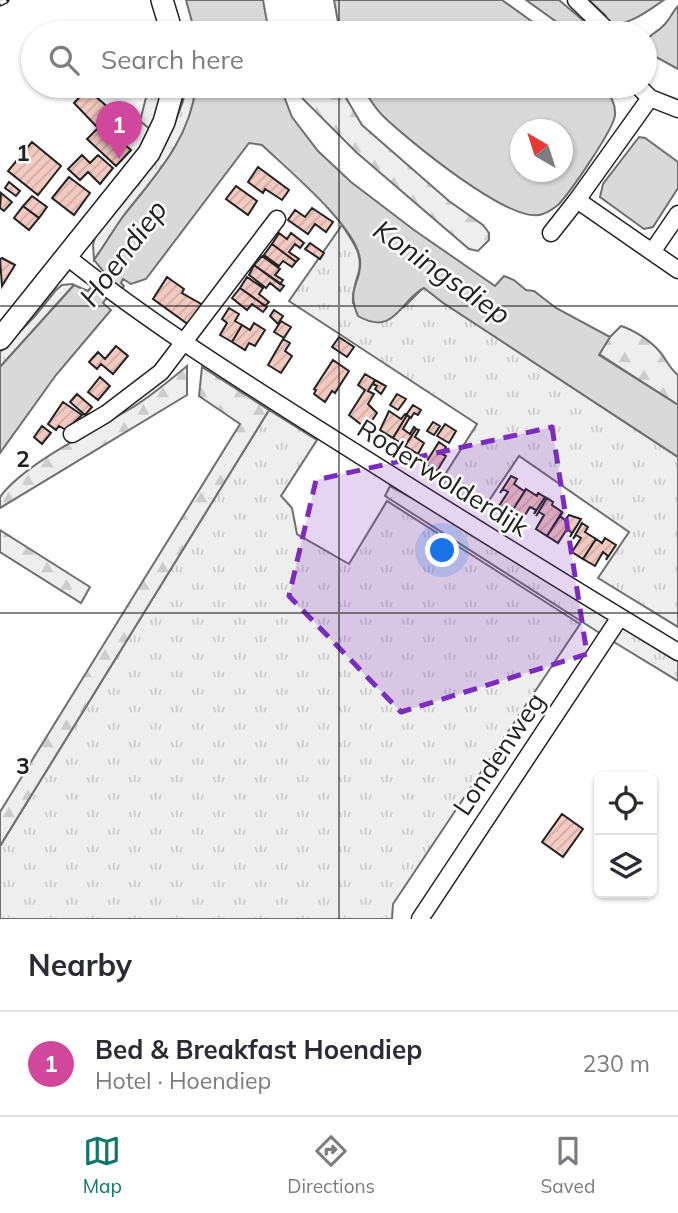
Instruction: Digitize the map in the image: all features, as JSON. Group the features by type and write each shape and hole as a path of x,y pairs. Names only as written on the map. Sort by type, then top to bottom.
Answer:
{"main road":[{"path":"162,0 168,21"},
{"path":"0,339 149,153 164,122 171,98"}],"street":[{"path":"576,0 598,21"},
{"path":"551,233 578,200 650,98 678,109"},
{"path":"578,200 678,270"},
{"path":"652,252 678,214"},
{"path":"72,434 106,414 161,372 277,219"},
{"name":"Roderwolderdijk","path":"66,256 121,300 183,343 678,652"},
{"name":"Londenweg","path":"420,919 620,617"}],"highlighted area":[{"path":"552,427 587,654 401,712 289,596 316,480"}],"green space":[{"path":"146,98 163,98 151,130 140,121"},
{"path":"184,98 194,98 187,123 170,155 94,260 95,237 162,148"},
{"path":"302,98 346,98 362,125 449,201 483,225 489,233 489,240 478,251 469,249 356,152"},
{"path":"342,225 355,246 360,264 353,303 404,307 424,287 442,302 678,457 678,627 598,578 629,532 519,456 482,511 439,484 477,424 289,301"},
{"path":"62,285 74,285 0,367 0,352 56,290"},
{"path":"621,326 652,344 678,375 678,405 599,354"},
{"path":"187,366 187,395 0,508 0,497 25,472 60,448 137,404"},
{"path":"202,367 269,410 0,846 0,812 240,424 199,396"},
{"path":"269,410 317,440 281,496 292,508 297,534 349,564 387,501 580,624 393,904 392,919 0,919 0,846"},
{"path":"390,486 479,535 678,661 678,681 385,496"},
{"path":"0,530 90,587 81,603 0,552"}],"water":[{"path":"186,0 263,0 267,21 192,21"},
{"path":"334,0 502,0 531,21 338,21"},
{"path":"526,0 559,0 584,21 555,21"},
{"path":"589,0 664,0 629,21 607,21 606,16"},
{"path":"678,6 678,69 657,58 657,31"},
{"path":"193,98 285,98 292,117 318,151 351,182 414,230 495,286 504,276 514,280 556,308 610,337 599,355 678,405 678,457 424,288 389,320 370,321 358,316 353,298 360,259 347,231 319,199 262,145 249,143 146,279 131,284 123,279 121,283 124,286 120,291 115,288 103,303 111,310 56,375 0,453 0,367 74,285 88,291 104,272 94,260 169,157 186,124"},
{"path":"370,98 611,98 615,107 613,122 571,188 558,205 539,215 505,206 482,193 414,143 383,116"},
{"path":"639,137 645,138 678,162 678,188 653,227 644,229 600,197 603,184"}],"building":[{"path":"79,98 97,98 120,123 115,128 121,133 117,138 131,150 116,166 87,139 98,128 74,103"},
{"path":"32,142 61,166 38,195 8,171"},
{"path":"82,155 90,163 98,155 113,168 100,184 88,172 80,180 68,169"},
{"path":"258,167 289,190 282,200 265,189 263,193 248,182"},
{"path":"69,177 90,193 74,215 52,198"},
{"path":"9,182 20,191 16,196 5,188"},
{"path":"236,186 257,201 248,215 226,199"},
{"path":"1,193 12,202 4,211 0,208"},
{"path":"32,196 47,207 39,218 23,206"},
{"path":"23,206 39,218 29,230 14,218"},
{"path":"312,208 333,222 326,232 315,224 308,234 288,220 295,210 305,217"},
{"path":"279,233 287,239 291,233 304,243 300,248 295,244 289,252 299,259 296,262 272,244"},
{"path":"310,243 324,253 320,259 305,249"},
{"path":"272,244 296,262 292,267 283,261 279,266 264,255"},
{"path":"262,256 280,269 275,275 283,280 280,284 254,265"},
{"path":"0,259 15,265 2,286"},
{"path":"254,265 284,286 280,291 270,283 266,288 249,275"},
{"path":"167,277 184,289 182,293 203,305 189,325 153,299"},
{"path":"247,277 263,288 259,294 269,302 265,306 240,288"},
{"path":"240,288 267,307 263,312 252,304 247,310 232,298"},
{"path":"229,308 239,314 235,321 242,325 232,342 220,335 227,323 222,319"},
{"path":"274,310 283,316 278,324 270,316"},
{"path":"281,321 291,327 284,338 274,332"},
{"path":"254,323 265,330 255,346 249,343 245,350 232,342 242,325 250,330"},
{"path":"339,337 354,347 347,357 332,347"},
{"path":"283,339 290,343 285,351 292,356 281,373 268,365"},
{"path":"116,346 128,356 113,374 101,364 97,369 89,362 98,352 105,359"},
{"path":"333,360 349,371 335,393 332,391 325,402 314,394 314,389"},
{"path":"365,374 375,380 368,391 374,394 368,404 377,413 371,422 367,419 363,426 349,415 365,390 358,385"},
{"path":"100,377 110,386 98,400 88,392"},
{"path":"375,380 386,386 381,394 375,389"},
{"path":"77,394 92,407 85,415 70,402"},
{"path":"397,394 406,399 398,410 390,405"},
{"path":"63,402 82,415 66,430 59,426 56,430 48,424"},
{"path":"413,405 421,410 411,418 406,415"},
{"path":"389,411 401,419 407,415 393,438 380,430"},
{"path":"407,415 410,417 403,429 410,434 414,427 416,429 405,446 393,438"},
{"path":"433,422 440,426 434,435 427,431"},
{"path":"445,424 456,431 449,443 437,436"},
{"path":"42,426 51,433 42,444 34,437"},
{"path":"416,429 419,430 415,437 424,443 418,454 405,446"},
{"path":"439,442 446,447 442,454 446,456 437,471 425,464"},
{"path":"511,476 517,479 514,484 524,491 526,489 511,513 499,506 508,492 503,489 500,493"},
{"path":"526,489 537,496 538,493 545,497 534,514 536,510 530,507 522,520 511,513"},
{"path":"547,498 562,512 547,536 536,529 544,515 539,512 536,516"},
{"path":"569,515 581,519 570,537 572,533 567,529 558,543 547,536 560,516 565,520"},
{"path":"582,523 588,527 585,532 596,539 583,559 572,552 581,538 576,535 573,539"},
{"path":"605,538 616,545 606,560 608,556 603,552 595,566 583,559 596,539 602,543"},
{"path":"562,814 583,829 563,857 542,842"}],"railway":[{"path":"0,3 6,0"}],"place":[{"name":"Bed & Breakfast Hoendiep","path":"119,159"}],"water label":[{"name":"Hoendiep","path":"123,253"},
{"name":"Koningsdiep","path":"442,272"}]}
